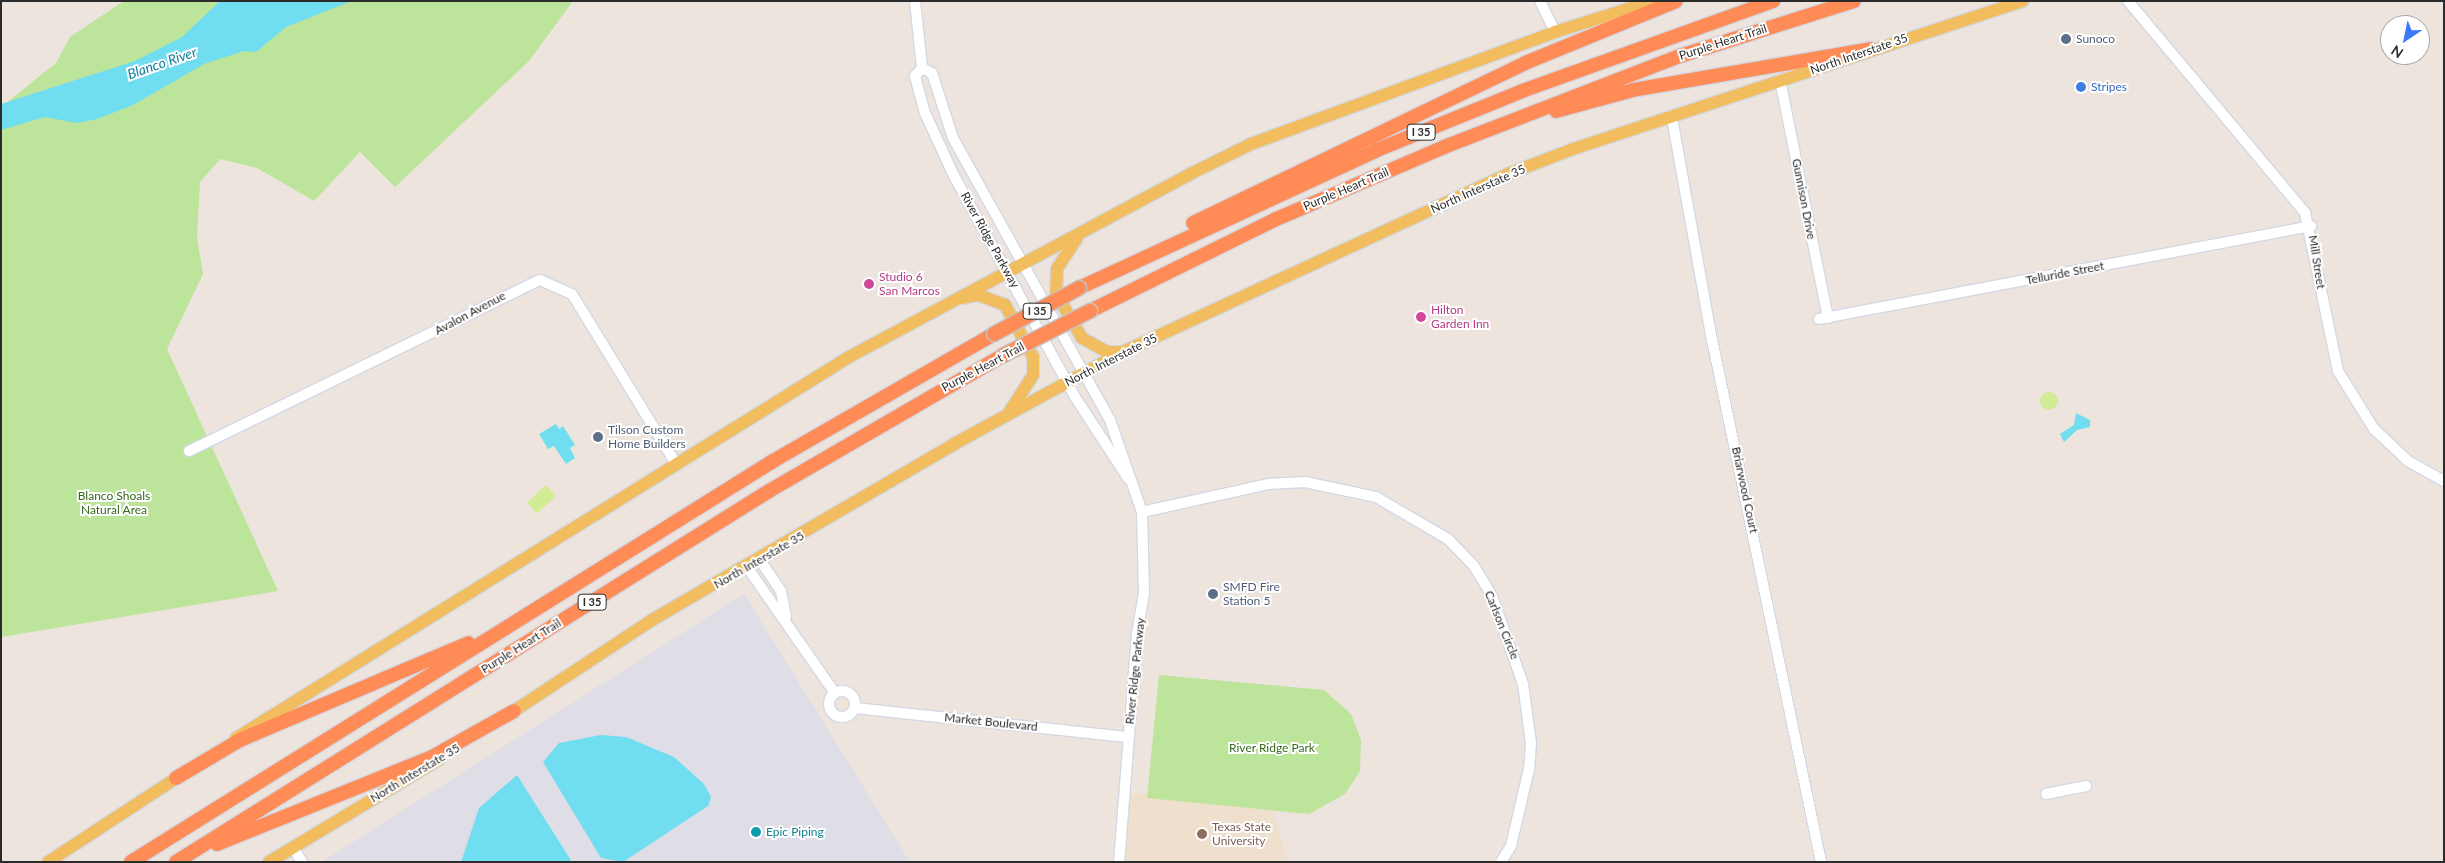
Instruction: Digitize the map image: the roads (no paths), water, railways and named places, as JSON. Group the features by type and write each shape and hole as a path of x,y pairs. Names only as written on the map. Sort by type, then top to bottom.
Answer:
{"highway":[{"path":"1079,288 1169,235 1363,138 1525,62 1676,1"},
{"name":"Purple Heart Trail","path":"131,862 512,623 852,414 1079,288 1376,150 1522,91 1773,1"},
{"name":"Purple Heart Trail","path":"180,859 769,491 1004,355 1090,310 1274,220 1490,129 1683,55 1854,1"},
{"path":"1490,129 1632,90 1870,49"},
{"path":"176,778 240,740 512,623"},
{"path":"180,859 430,758 514,711"}],"main road":[{"path":"48,862 176,778 676,464 950,300 1251,144 1555,32 1653,1"},
{"name":"North Interstate 35","path":"268,862 282,858 293,847 514,711 652,620 760,560 1007,415 1123,352 1508,174 1618,132 1672,118 1870,49 2022,1"},
{"path":"1080,234 1061,259 1056,292 1082,338 1107,352 1123,352"},
{"path":"950,300 978,295 1005,305 1034,357 1033,375 1007,415"}],"street":[{"name":"River Ridge Parkway","path":"915,1 922,68 915,76 930,128 1068,382 1132,483"},
{"path":"1540,1 1555,32"},
{"name":"Mill Street","path":"2128,1 2295,199 2311,226 2328,340 2338,371 2374,429 2408,461 2444,481"},
{"name":"River Ridge Parkway","path":"922,68 932,73 953,138 1084,374 1121,445 1142,512 1144,593 1128,737 1120,862"},
{"name":"Gunnison Drive","path":"1780,80 1824,318"},
{"name":"Briarwood Court","path":"1672,118 1710,330 1821,862"},
{"name":"Telluride Street","path":"1824,318 2311,226"},
{"name":"Avalon Avenue","path":"188,451 444,328 527,282 540,280 572,294 676,464"},
{"name":"Carlson Circle","path":"1142,512 1268,484 1305,482 1376,497 1448,539 1474,566 1492,596 1523,684 1531,743 1529,770 1511,846 1501,862"},
{"path":"760,560 780,591 786,618"},
{"path":"747,567 786,618 835,693 850,694 855,708"},
{"name":"Market Boulevard","path":"835,693 829,707 836,716 847,716 855,708 1128,737"},
{"path":"2046,794 2086,786"},
{"path":"293,847 302,862"}],"water":[{"name":"Blanco River","path":"220,1 352,1 286,27 256,52 244,51 204,64 133,105 97,119 76,123 45,117 1,130 1,104 135,61 182,37"},
{"path":"2076,413 2090,420 2090,427 2077,430 2064,442 2060,434 2074,425"},
{"path":"556,424 559,429 563,426 575,445 570,448 575,458 566,464 554,446 548,449 539,434"},
{"path":"601,735 626,737 674,757 704,784 711,797 708,806 623,862 601,858 543,762 559,743"},
{"path":"517,775 572,862 461,862 479,808"}],"place":[{"name":"Sunoco","path":"2066,39"},
{"name":"Stripes","path":"2081,87"},
{"name":"Studio 6 San Marcos","path":"869,284"},
{"name":"Hilton Garden Inn","path":"1421,317"},
{"name":"Tilson Custom Home Builders","path":"598,437"},
{"name":"SMFD Fire Station 5","path":"1213,594"},
{"name":"Epic Piping","path":"756,832"},
{"name":"Texas State University","path":"1202,834"}],"park label":[{"name":"Blanco Shoals Natural Area","path":"114,503"},
{"name":"River Ridge Park","path":"1272,748"}]}
